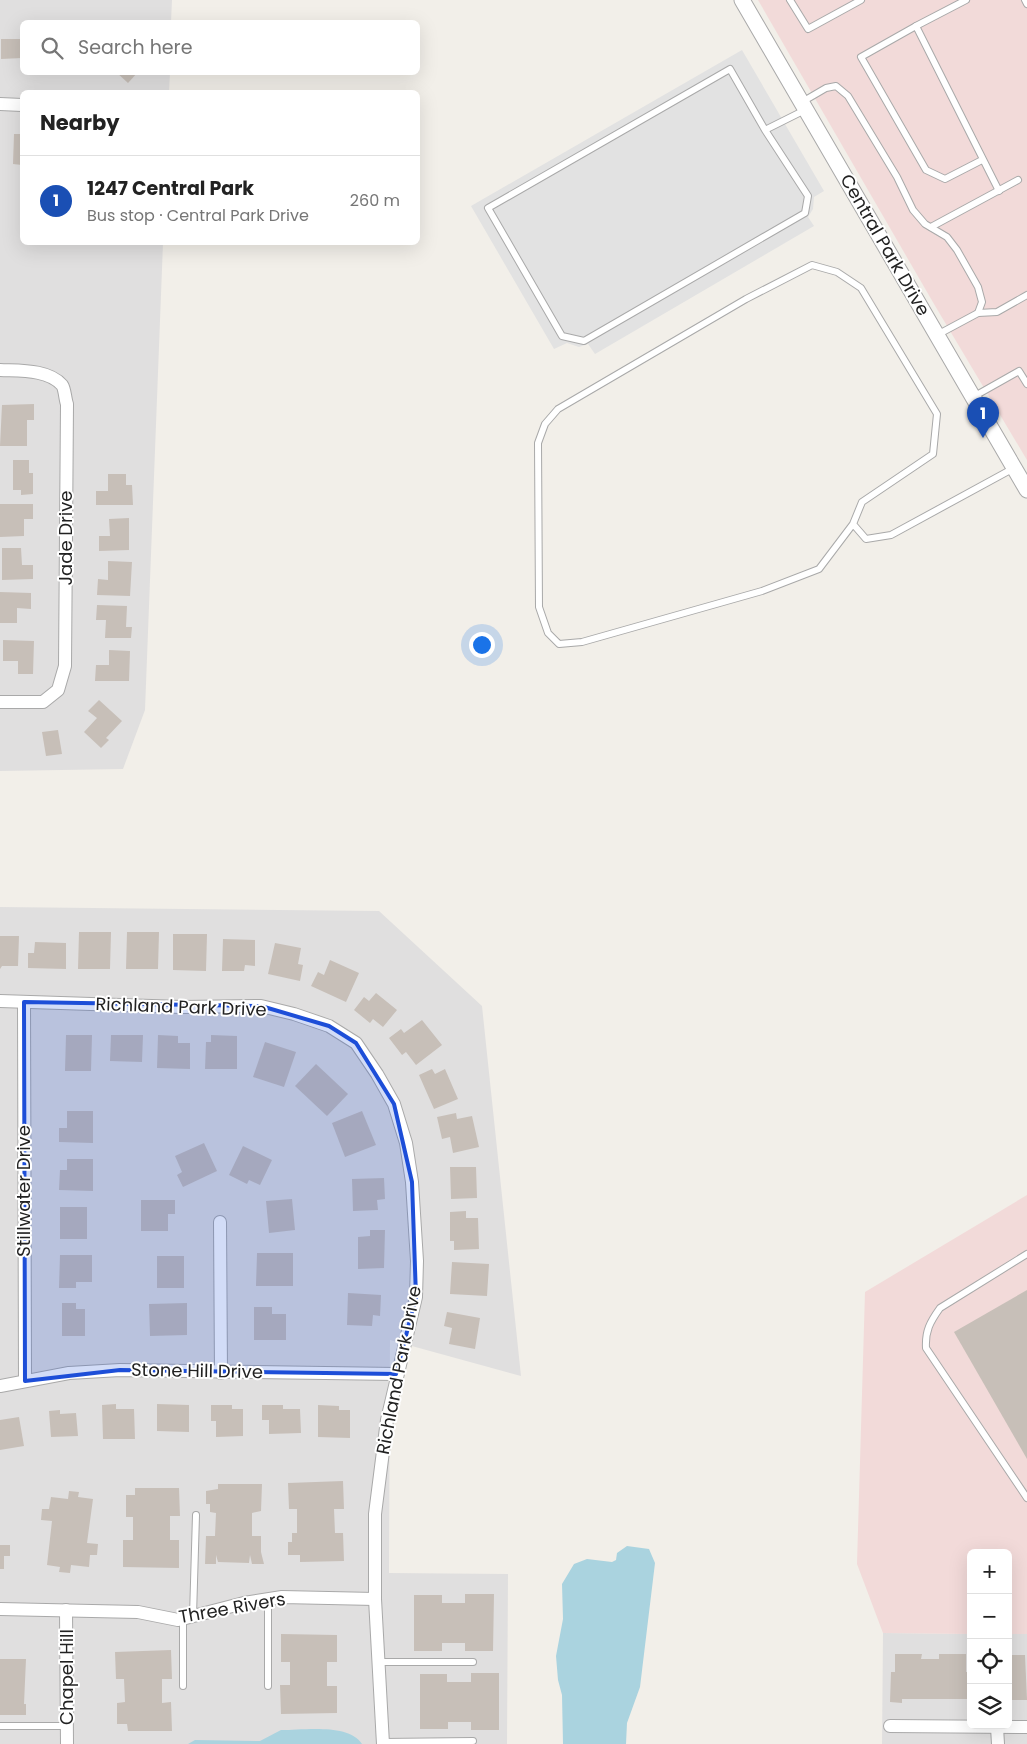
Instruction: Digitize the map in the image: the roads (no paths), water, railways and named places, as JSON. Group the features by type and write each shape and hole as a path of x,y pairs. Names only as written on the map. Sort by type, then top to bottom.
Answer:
{"street":[{"name":"Central Park Drive","path":"742,0 1027,490"},
{"path":"0,104 20,105"},
{"name":"Jade Drive","path":"0,370 28,371 51,377 63,386 66,404 65,666 58,690 43,702 0,702"},
{"name":"Richland Park Drive","path":"0,1001 182,1007 261,1006 329,1026 356,1043 394,1104 406,1143 412,1182 417,1261 416,1297 386,1420 375,1514 375,1599 383,1743"},
{"name":"Stillwater Drive","path":"24,1002 25,1381"},
{"path":"220,1222 221,1372"},
{"name":"Stone Hill Drive","path":"0,1386 70,1373 120,1370 396,1374"},
{"name":"Three Rivers","path":"0,1608 138,1612 178,1620 282,1597 375,1599"},
{"name":"Chapel Hill","path":"66,1610 67,1744"},
{"path":"890,1726 967,1727"},
{"path":"1012,1727 1027,1727"},
{"path":"997,1729 998,1744"}],"lane":[{"path":"790,0 808,29 861,0"},
{"path":"966,0 860,57 926,170 945,179 982,160"},
{"path":"1025,0 1027,4"},
{"path":"916,26 999,191"},
{"path":"730,70 765,130 808,196 805,213 584,341 562,336 488,208 730,70"},
{"path":"765,130 804,105 826,88 836,86 848,96 914,210 931,227 947,237 957,250 978,287 982,302 978,313"},
{"path":"931,227 1018,180"},
{"path":"812,265 837,272 861,288 937,414 933,454 862,502 853,524 819,569 762,591 582,642 559,644 548,633 539,607 538,443 545,424 558,409 746,299 812,265"},
{"path":"937,335 978,313 997,312 1027,295"},
{"path":"973,397 1027,366"},
{"path":"1019,371 1027,384"},
{"path":"853,524 866,539 891,535 1014,468"},
{"path":"1027,1254 940,1308 930,1321 925,1335 926,1348 1027,1498"},
{"path":"183,1686 196,1515"},
{"path":"268,1599 268,1686"},
{"path":"378,1662 473,1662"},
{"path":"0,1726 67,1726"},
{"path":"383,1743 474,1741"}],"water":[{"path":"627,1546 649,1549 655,1563 640,1687 627,1723 626,1744 563,1744 562,1695 558,1680 556,1656 563,1619 562,1584 574,1564 587,1559 612,1562 616,1560 617,1553"},
{"path":"281,1730 337,1730 356,1737 362,1744 188,1744 195,1740 260,1741"}],"place":[{"name":"1247 Central Park","path":"983,438"}]}
